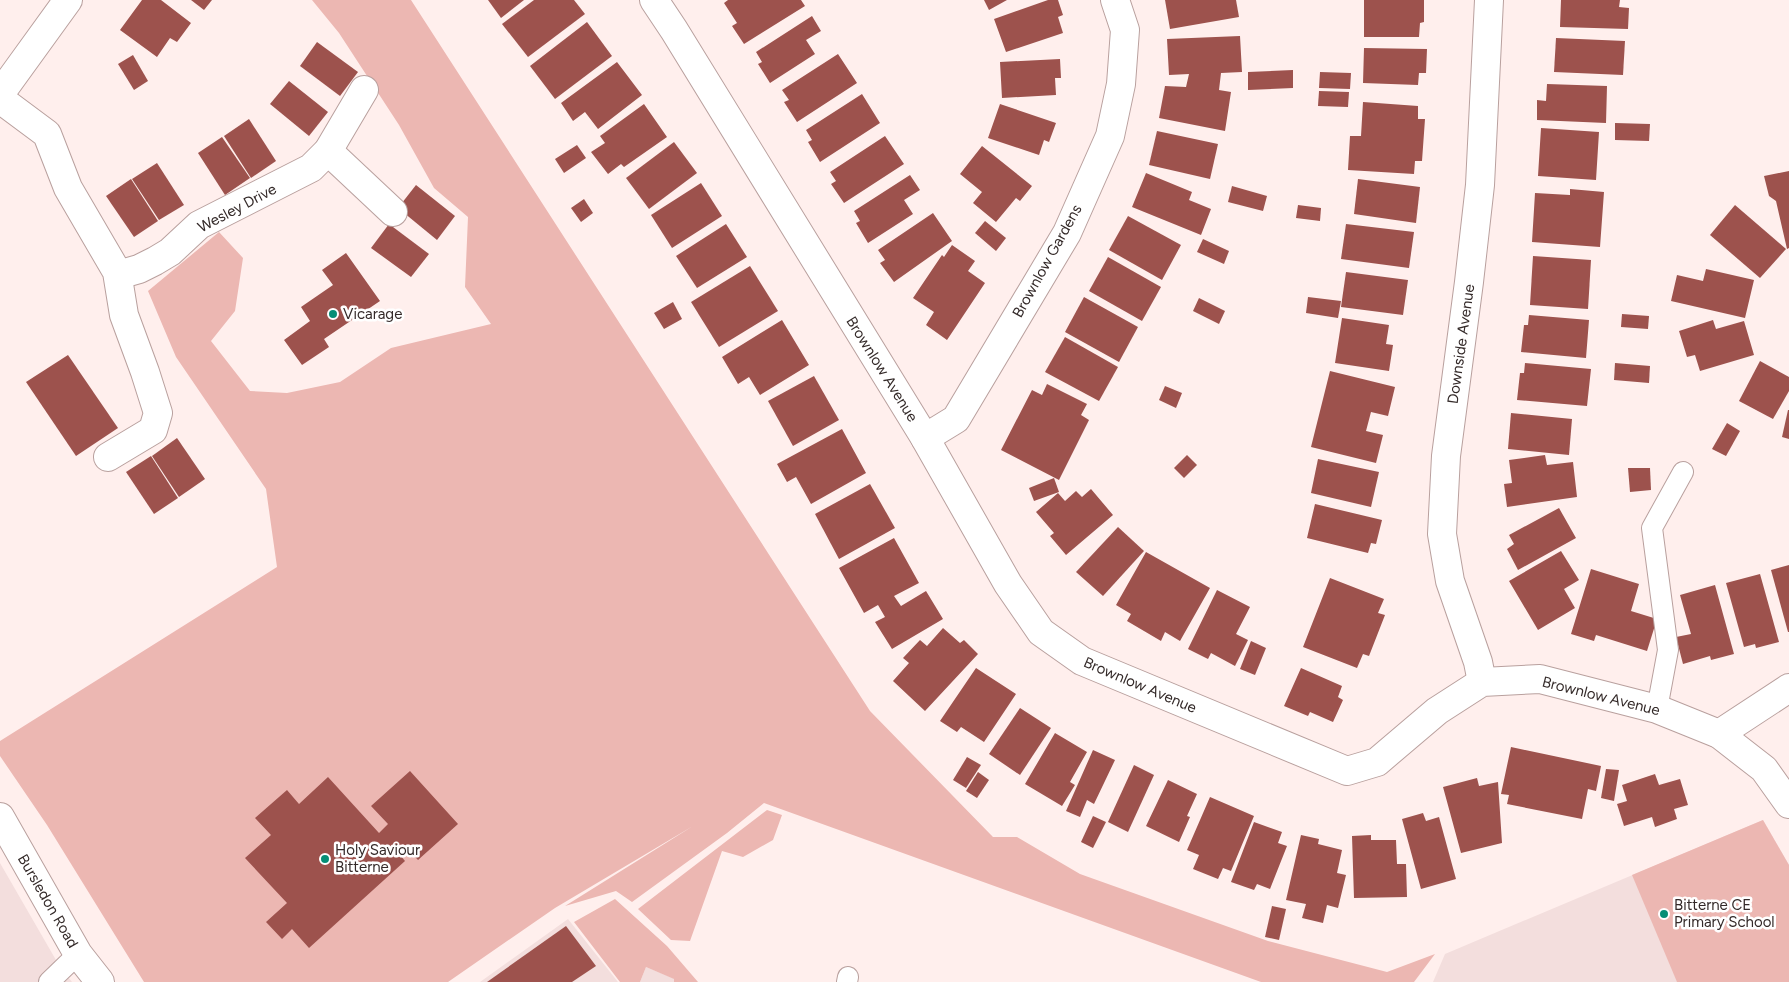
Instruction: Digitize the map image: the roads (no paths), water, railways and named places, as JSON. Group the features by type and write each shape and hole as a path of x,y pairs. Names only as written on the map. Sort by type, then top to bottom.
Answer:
{"street":[{"path":"0,94 68,0"},
{"name":"Brownlow Avenue","path":"654,0 925,438 1008,584 1041,632 1082,661 1347,771 1377,762 1437,711 1482,682 1540,679 1657,709 1719,734 1764,769 1789,804"},
{"name":"Brownlow Gardens","path":"925,438 956,419 1067,233 1110,136 1122,84 1125,30 1115,0"},
{"name":"Downside Avenue","path":"1482,682 1478,662 1450,581 1442,534 1446,456 1470,282 1480,185 1488,0"},
{"name":"Wesley Drive","path":"118,275 139,269 155,261 170,252 199,225 310,168 328,150 364,90"},
{"path":"0,99 47,134 68,188 118,275 124,315 158,413 153,430 108,457"},
{"path":"328,150 394,212"},
{"path":"1719,734 1789,688"},
{"name":"Bursledon Road","path":"3,828 78,954 100,982"}],"lane":[{"path":"1657,709 1668,650 1652,528 1683,472"},
{"path":"49,982 78,954"}],"place":[{"name":"Vicarage","path":"333,314"},
{"name":"Holy Saviour Bitterne","path":"325,859"},
{"name":"Bitterne CE Primary School","path":"1664,914"}]}
